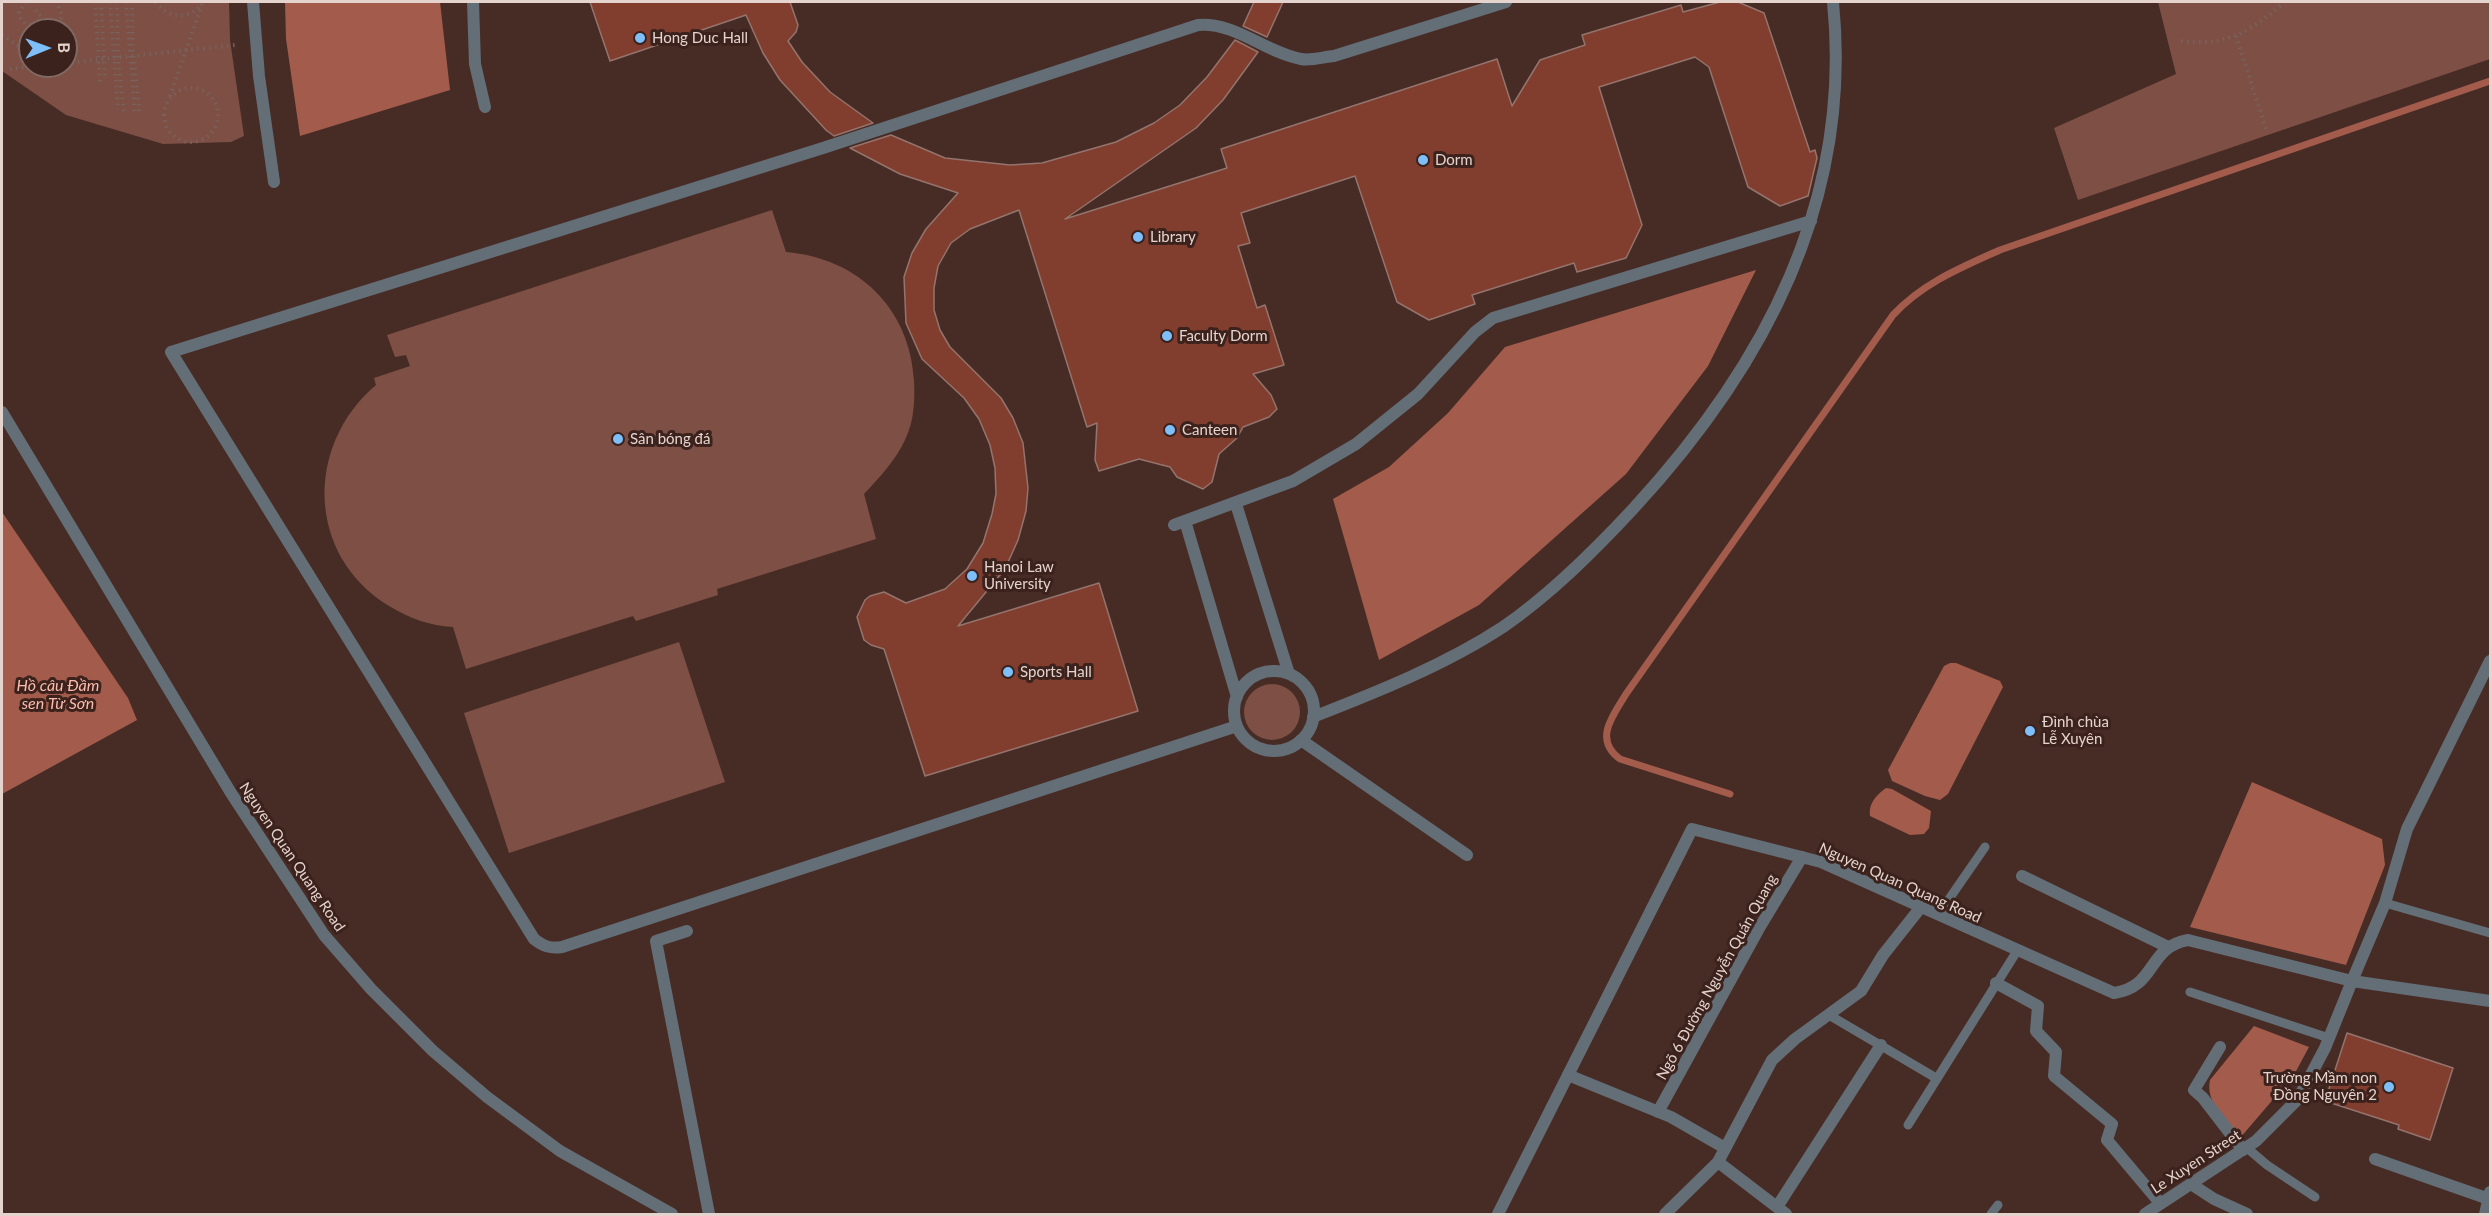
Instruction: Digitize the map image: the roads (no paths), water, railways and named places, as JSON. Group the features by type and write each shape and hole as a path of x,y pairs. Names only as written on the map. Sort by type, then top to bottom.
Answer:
{"street":[{"path":"253,2 259,76 274,182"},
{"path":"473,2 475,63 485,107"},
{"path":"1237,726 552,949 542,945 528,929 171,352 823,148 1198,25 1212,24 1229,28 1302,60 1316,59 1506,2"},
{"path":"1313,717 1410,676 1500,628 1534,605 1608,536 1683,453 1718,408 1747,363 1791,279 1811,220 1834,120 1838,45 1833,2"},
{"path":"1237,697 1180,523 1293,481 1356,444 1418,394 1475,332 1493,318 1811,220"},
{"name":"Nguyen Quan Quang Road","path":"2,412 231,793 324,935 371,989 433,1051 487,1097 560,1151 672,1215"},
{"path":"1236,504 1289,674"},
{"name":"Le Xuyen Street","path":"2145,1215 2245,1149 2298,1099 2329,1038 2385,903 2407,829 2490,661"},
{"path":"1275,671 1289,674 1302,683 1310,694 1313,717 1302,740 1284,750 1267,751 1247,741 1237,726 1234,710 1237,697 1246,682 1257,675 1275,671"},
{"path":"1302,740 1467,855"},
{"name":"Nguyen Quan Quang Road","path":"1498,1215 1692,829 1821,862 2114,993 2134,988 2144,980 2160,954 2168,947"},
{"name":"Ngõ 6 Đường Nguyễn Quán Quang","path":"1658,1112 1802,857"},
{"path":"2022,876 2168,947 2188,940 2352,981 2490,1001"},
{"path":"1665,1215 1718,1162 1772,1060 1795,1039 1861,991 1883,955 1922,907"},
{"path":"687,931 656,941 709,1215"},
{"path":"1996,983 2038,1006 2036,1030 2056,1052 2054,1076 2112,1124 2107,1140 2160,1203"},
{"path":"1718,1162 1782,1211 1881,1045"},
{"path":"2220,1047 2194,1090 2245,1149"},
{"path":"1568,1075 1658,1112 1725,1148"},
{"path":"2375,1159 2489,1195 2485,1215"},
{"path":"2191,1184 2214,1199 2247,1215"}],"lane":[{"path":"1938,915 1985,847"},
{"path":"2385,903 2490,933"},
{"path":"1908,1125 2017,951"},
{"path":"2190,992 2329,1038"},
{"path":"1829,1015 1936,1078"},
{"path":"2245,1149 2314,1197"},
{"path":"1991,1215 1998,1205"}],"water":[{"path":"285,2 440,2 450,90 300,136 286,39"},
{"path":"1756,270 1708,366 1626,474 1479,605 1379,660 1333,499 1389,467 1448,413 1505,347"},
{"name":"Hồ câu Đầm sen Từ Sơn","path":"2,512 128,698 137,720 2,794"},
{"path":"1956,663 2000,681 2003,687 1948,794 1940,800 1925,796 1892,781 1888,770 1944,666"},
{"path":"2252,782 2382,839 2385,865 2346,965 2190,927"},
{"path":"1886,788 1892,789 1931,811 1929,828 1924,834 1910,835 1870,816 1870,808 1874,800"},
{"path":"2254,1026 2309,1047 2294,1075 2240,1138 2214,1104 2209,1088 2210,1080"}],"waterway":[{"path":"1730,794 1620,759 1608,744 1608,727 1626,694 1893,315 1929,285 2000,250 2490,81"}],"place":[{"name":"Hong Duc Hall","path":"640,38"},
{"name":"Dorm","path":"1423,160"},
{"name":"Library","path":"1138,237"},
{"name":"Faculty Dorm","path":"1167,336"},
{"name":"Canteen","path":"1170,430"},
{"name":"Sân bóng đá","path":"618,439"},
{"name":"Hanoi Law University","path":"972,576"},
{"name":"Sports Hall","path":"1008,672"},
{"name":"Đình chùa Lễ Xuyên","path":"2030,731"},
{"name":"Trường Mầm non Đồng Nguyên 2","path":"2389,1087"}]}
